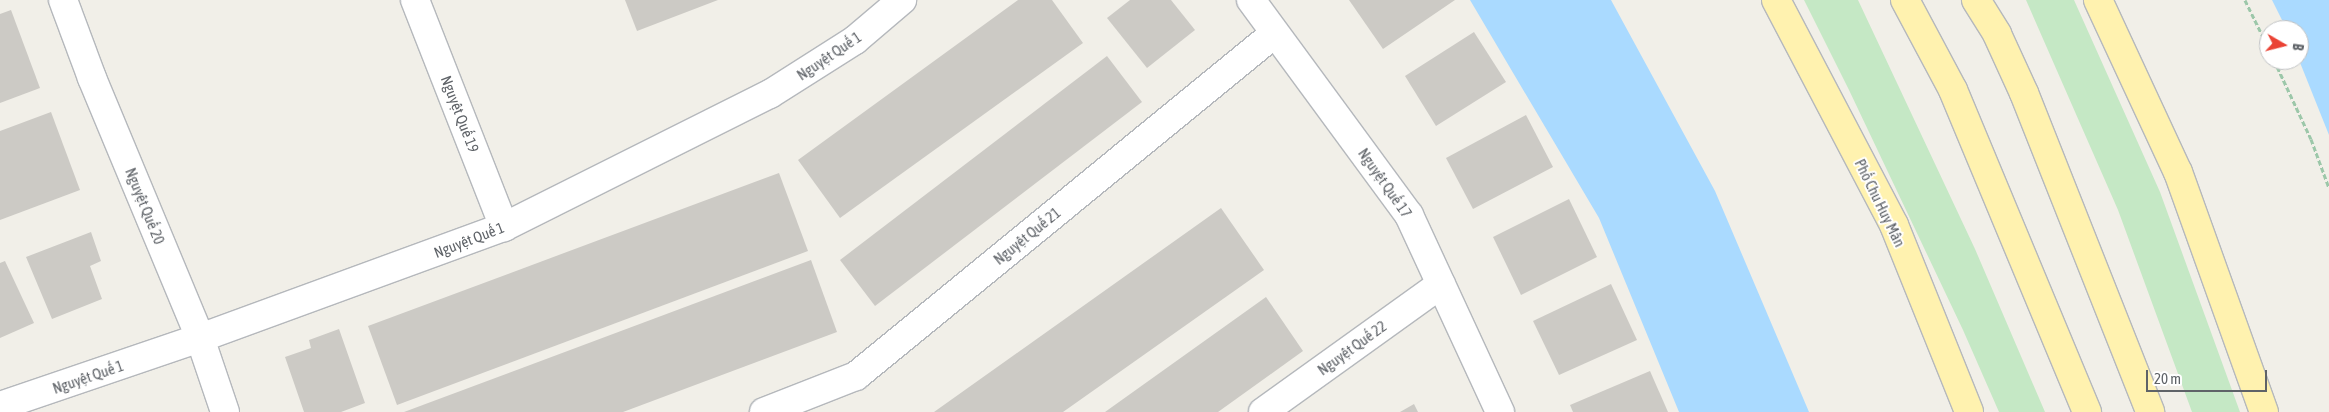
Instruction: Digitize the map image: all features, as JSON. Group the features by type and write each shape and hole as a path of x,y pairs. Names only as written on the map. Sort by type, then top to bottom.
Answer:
{"main road":[{"name":"Phố Chu Huy Mân","path":"1776,0 1894,225 1969,412"},
{"path":"1904,0 1953,90 2087,412"},
{"path":"1976,0 1997,34 2024,93 2150,412"},
{"path":"2098,0 2178,172 2264,412"}],"street":[{"name":"Nguyệt Quế 20","path":"63,0 92,78 200,338 225,412"},
{"name":"Nguyệt Quế 19","path":"415,0 504,227"},
{"name":"Nguyệt Quế 1","path":"0,406 200,338 504,227 770,94 855,40 902,0"},
{"name":"Nguyệt Quế 17","path":"1251,0 1409,215 1500,412"},
{"name":"Nguyệt Quế 21","path":"764,412 856,376 1275,33"},
{"name":"Nguyệt Quế 22","path":"1263,412 1441,284"}],"path":[{"path":"2245,0 2259,29"},
{"path":"2279,70 2311,139 2329,188"}],"green space":[{"path":"1804,0 1858,0 1975,249 2045,412 1999,412 1963,330"},
{"path":"2026,0 2074,0 2160,192 2240,412 2192,412 2118,210"}],"water":[{"path":"1470,0 1611,0 1715,191 1809,412 1679,412 1599,218"},
{"path":"2272,0 2329,0 2329,135 2303,70 2309,70 2309,20 2282,20"}],"building":[{"path":"625,0 718,0 637,31"},
{"path":"1018,0 1052,0 1083,43 840,218 798,160"},
{"path":"1130,0 1171,0 1195,30 1147,68 1107,18"},
{"path":"1349,0 1455,0 1383,49"},
{"path":"11,10 40,88 0,103 0,14"},
{"path":"1474,32 1506,82 1436,126 1405,76"},
{"path":"1107,56 1142,102 875,306 840,260"},
{"path":"51,112 80,190 0,220 0,131"},
{"path":"1526,115 1553,167 1473,209 1446,158"},
{"path":"779,173 808,251 397,405 368,326"},
{"path":"1569,199 1597,257 1521,295 1493,237"},
{"path":"1221,208 1264,270 1063,412 934,412"},
{"path":"91,232 101,261 90,266 102,299 52,319 26,257"},
{"path":"811,260 837,332 623,412 404,412"},
{"path":"5,261 34,323 0,338 0,263"},
{"path":"1611,284 1637,340 1559,375 1533,321"},
{"path":"1266,297 1303,351 1218,412 1105,412"},
{"path":"339,329 365,403 341,412 304,412 285,357 311,348 309,340"},
{"path":"1650,371 1668,412 1573,412 1570,405"},
{"path":"1414,404 1418,412 1400,412"}]}
